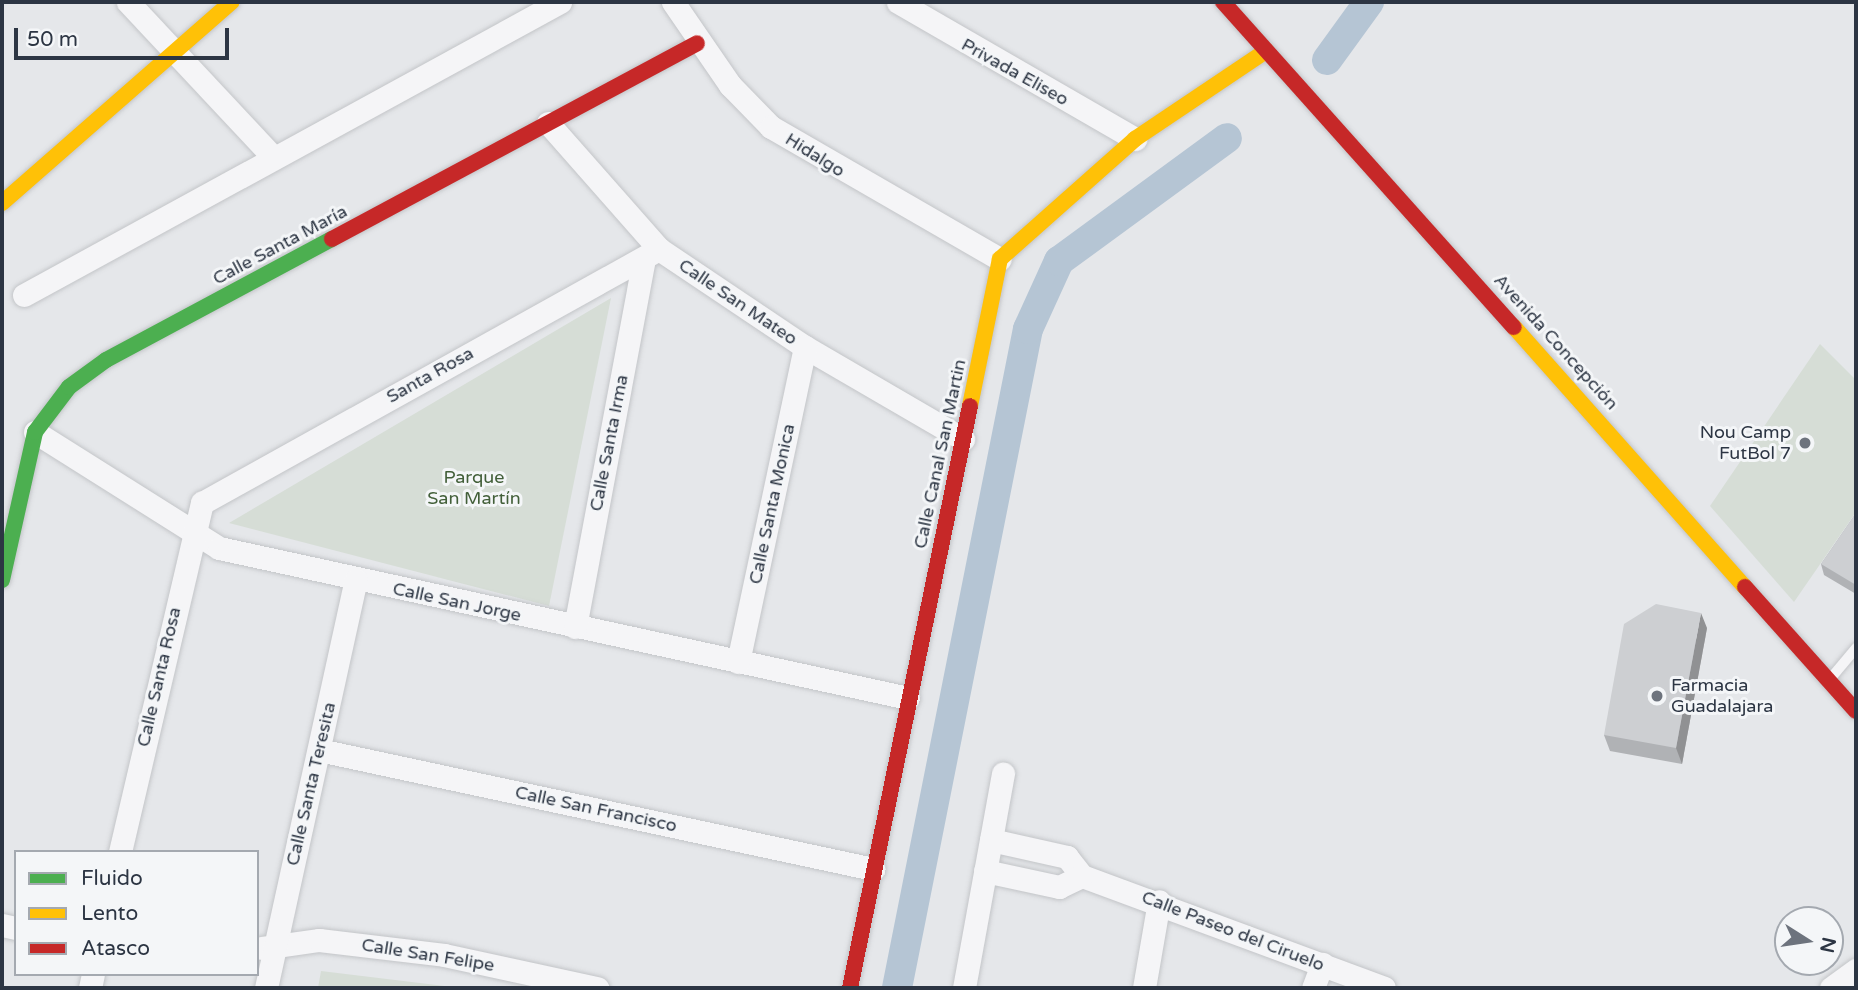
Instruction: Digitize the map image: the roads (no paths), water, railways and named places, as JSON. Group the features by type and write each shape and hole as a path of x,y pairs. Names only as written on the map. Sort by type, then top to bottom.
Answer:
{"street":[{"path":"128,2 271,155"},
{"path":"2,203 232,2"},
{"path":"24,295 271,155 560,2"},
{"name":"Hidalgo","path":"673,2 697,43 771,127 1000,259"},
{"name":"Privada Eliseo","path":"898,2 1135,139"},
{"name":"Avenida Concepción","path":"1223,2 1856,711"},
{"name":"Calle Santa María","path":"2,580 34,432 62,394 106,360 697,43"},
{"path":"1000,259 1135,139 1266,51"},
{"name":"Calle San Mateo","path":"548,123 652,254 963,439"},
{"name":"Santa Rosa","path":"202,503 652,254"},
{"name":"Calle Santa Irma","path":"575,627 652,254"},
{"name":"Calle Canal San Martin","path":"850,988 1000,259"},
{"name":"Calle Santa Monica","path":"738,662 805,347"},
{"name":"Calle San Jorge","path":"34,432 191,533 256,559 908,698"},
{"name":"Calle Santa Rosa","path":"120,850 191,533 202,503"},
{"name":"Calle Santa Teresita","path":"266,988 266,948 319,750 356,580"},
{"name":"Calle San Francisco","path":"319,750 873,869"},
{"path":"964,988 1003,774"},
{"name":"Calle Paseo del Ciruelo","path":"991,840 1067,857 1082,876 1159,901 1384,988"},
{"path":"985,871 1059,887 1082,876"},
{"path":"1144,988 1159,901"},
{"name":"Calle San Felipe","path":"266,948 319,940 444,955 597,988"},
{"path":"1313,988 1322,964"},
{"path":"1831,988 1856,970"}],"lane":[{"path":"1829,680 1856,648"}],"waterway":[{"path":"1327,60 1369,2"},
{"path":"897,988 1028,329 1059,261 1227,138"}],"place":[{"name":"Nou Camp FutBol 7","path":"1805,443"},
{"name":"Farmacia Guadalajara","path":"1657,696"}],"park label":[{"name":"Parque San Martín","path":"474,488"}]}
